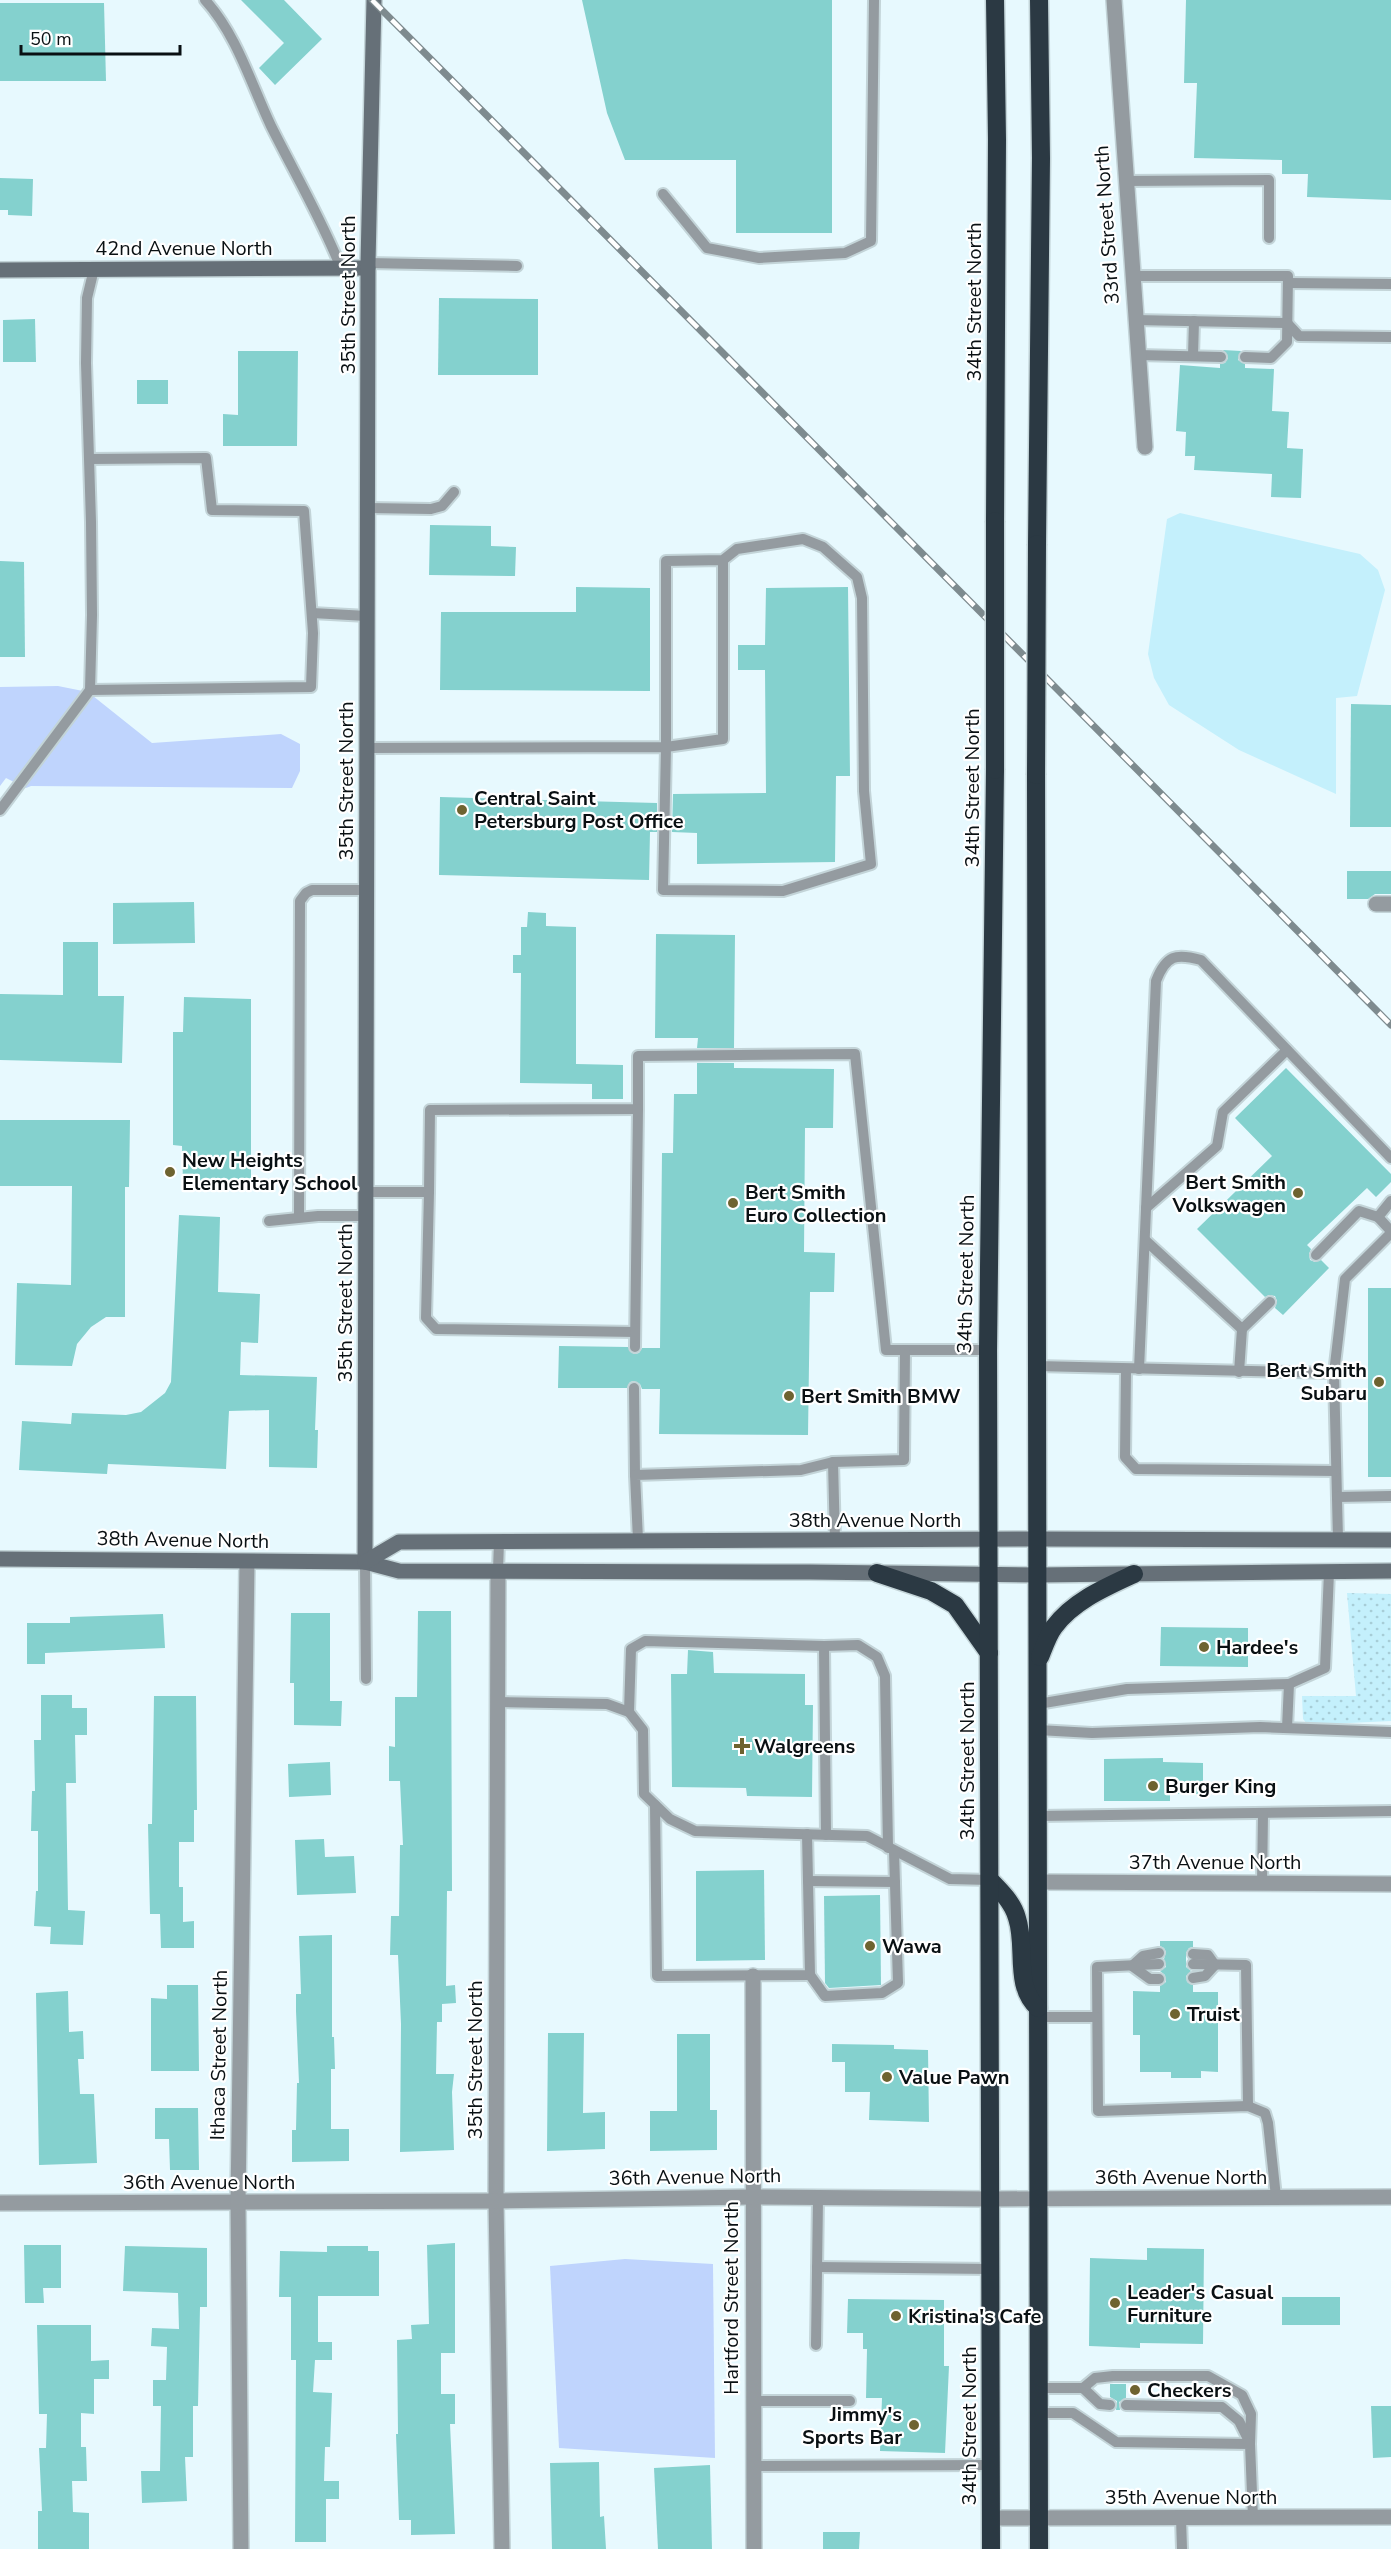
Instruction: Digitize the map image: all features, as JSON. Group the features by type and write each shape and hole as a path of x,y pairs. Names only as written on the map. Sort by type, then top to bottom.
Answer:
{"highway":[{"name":"34th Street North","path":"991,2549 988,1350 995,770 997,139 995,0"},
{"path":"1039,0 1041,158 1036,776 1039,2549"},
{"path":"877,1573 931,1591 955,1605 989,1653"},
{"path":"1038,1661 1054,1627 1075,1606 1097,1592 1134,1574"},
{"path":"990,1880 1002,1892 1017,1918 1025,1992 1038,2013"}],"main road":[{"name":"35th Street North","path":"365,1562 368,265 374,0"},
{"name":"42nd Avenue North","path":"0,270 341,268 368,265"},
{"name":"38th Avenue North","path":"365,1562 399,1542 1391,1540"},
{"name":"38th Avenue North","path":"0,1559 365,1562 399,1571 988,1575 1391,1571"}],"street":[{"name":"33rd Street North","path":"1114,0 1145,447"},
{"name":"Ithaca Street North","path":"241,2549 238,2202 247,1562"},
{"name":"35th Street North","path":"498,1571 496,2201 502,2549"},
{"name":"37th Avenue North","path":"1038,1881 1391,1884"},
{"name":"Hartford Street North","path":"753,1976 753,2549"},
{"name":"36th Avenue North","path":"0,2204 752,2197 991,2199 1391,2197"},
{"name":"35th Avenue North","path":"991,2518 1391,2517"}],"lane":[{"path":"205,0 222,18 272,127 325,229 341,268"},
{"path":"663,194 707,248 759,258 844,253 871,241 874,0"},
{"path":"1125,181 1269,180 1269,238"},
{"path":"368,265 517,267"},
{"path":"0,810 90,690 92,615 86,363 87,298 94,269"},
{"path":"1132,276 1288,276 1287,342 1271,358 1245,357"},
{"path":"1288,284 1391,284"},
{"path":"1135,320 1287,323 1299,336 1391,338"},
{"path":"1193,356 1194,321"},
{"path":"1138,355 1221,357"},
{"path":"90,459 206,458 213,510 304,511 312,613 311,687 90,690"},
{"path":"368,508 431,509 442,506 454,492"},
{"path":"803,539 823,547 857,577 862,598 864,791 871,864 783,891 663,890 666,747 666,561 723,560 737,549 803,539"},
{"path":"367,748 666,747 723,740 723,560"},
{"path":"312,613 368,616"},
{"path":"299,1217 300,901 306,893 312,890 367,890"},
{"path":"1139,1369 1156,981 1161,969 1169,959 1185,956 1201,960 1391,1158"},
{"path":"1146,1209 1217,1146 1223,1112 1287,1050"},
{"path":"635,1347 638,1056 855,1054 886,1350 988,1350"},
{"path":"635,1332 436,1329 426,1318 430,1110 638,1109"},
{"path":"366,1192 429,1192"},
{"path":"1378,1217 1391,1201"},
{"path":"1316,1255 1359,1211 1378,1217 1391,1232 1345,1279 1334,1373 1338,1540"},
{"path":"269,1221 299,1217 366,1216"},
{"path":"1145,1240 1242,1329"},
{"path":"1239,1372 1242,1329 1270,1302"},
{"path":"635,1475 801,1470 833,1462 904,1460 905,1350"},
{"path":"1036,1366 1334,1373"},
{"path":"1126,1369 1125,1457 1136,1469 1336,1471"},
{"path":"634,1388 638,1540"},
{"path":"833,1462 834,1541"},
{"path":"1337,1497 1391,1496"},
{"path":"498,1541 498,1571"},
{"path":"365,1562 366,1679"},
{"path":"1038,1704 1127,1689 1289,1684 1325,1668 1329,1572"},
{"path":"629,1712 632,1649 645,1641 858,1645 877,1657 885,1676 898,1983 882,1993 825,1996 810,1975 807,1834"},
{"path":"824,1646 826,1835"},
{"path":"1287,1728 1289,1684"},
{"path":"498,1702 607,1704 629,1712 643,1730 644,1794 670,1819 695,1831 867,1836 950,1879 990,1880"},
{"path":"1038,1730 1092,1733 1260,1727 1391,1732"},
{"path":"655,1805 657,1976 810,1975"},
{"path":"1038,1816 1391,1811"},
{"path":"1262,1883 1263,1814"},
{"path":"808,1881 895,1881"},
{"path":"1160,1959 1132,1966 1097,1967 1098,2111 1248,2106 1265,2113 1276,2197"},
{"path":"1193,1959 1215,1965 1246,1965 1248,2106"},
{"path":"1193,1978 1205,1976 1215,1965"},
{"path":"1132,1966 1150,1979 1160,1979"},
{"path":"1038,2013 1096,2017"},
{"path":"816,2344 818,2198"},
{"path":"817,2267 991,2269"},
{"path":"1038,2388 1083,2388 1095,2378 1113,2376 1208,2376 1242,2396 1251,2414 1252,2518"},
{"path":"1083,2388 1100,2404 1110,2405"},
{"path":"753,2401 850,2401"},
{"path":"1126,2405 1222,2407 1239,2421 1250,2444"},
{"path":"1038,2413 1073,2414 1116,2442 1250,2444"},
{"path":"753,2466 991,2465"},
{"path":"1180,2518 1182,2549"}],"shaded area":[{"path":"1180,513 1360,554 1378,570 1385,590 1357,696 1336,698 1336,794 1239,750 1169,705 1154,678 1148,654 1167,519"},
{"path":"58,686 88,692 152,743 281,734 300,744 300,771 292,788 31,786 26,788 6,778 0,786 0,687"},
{"path":"1347,1593 1391,1594 1391,1721 1308,1725 1303,1719 1302,1696 1356,1696"},
{"path":"625,2259 713,2264 715,2458 559,2448 550,2266"}],"building":[{"path":"241,0 284,0 322,39 275,85 259,68 284,43"},
{"path":"582,0 832,0 832,233 736,233 736,160 625,160 607,113"},
{"path":"1186,0 1391,0 1391,200 1307,197 1308,174 1282,174 1282,160 1194,158 1197,83 1184,83"},
{"path":"0,3 104,3 106,81 0,81"},
{"path":"0,178 33,179 32,216 8,215 8,210 0,210"},
{"path":"439,298 538,299 538,375 438,375"},
{"path":"35,319 36,362 3,362 3,320"},
{"path":"1223,350 1241,351 1238,360 1245,364 1245,368 1274,369 1272,411 1289,412 1287,448 1303,449 1301,498 1271,497 1272,474 1194,470 1195,456 1185,456 1186,432 1176,431 1180,365 1220,368 1220,364 1225,363 1228,358"},
{"path":"238,351 298,351 297,446 223,446 223,414 238,415"},
{"path":"137,380 168,380 168,404 137,404"},
{"path":"430,525 491,526 491,546 516,547 515,576 429,575"},
{"path":"0,561 24,562 25,657 0,657"},
{"path":"576,587 650,588 650,691 440,690 441,612 576,612"},
{"path":"848,587 850,776 836,776 835,862 697,864 697,833 672,832 673,794 766,793 765,670 738,670 738,645 765,645 766,588"},
{"path":"1351,704 1391,705 1391,827 1350,827"},
{"path":"440,797 657,803 657,832 650,832 649,880 439,875"},
{"path":"1347,871 1391,871 1391,894 1375,894 1368,899 1347,899"},
{"path":"194,902 195,943 113,944 113,903"},
{"path":"528,912 546,913 546,926 576,927 576,1064 623,1065 623,1099 592,1099 592,1084 520,1083 521,973 513,973 513,955 521,955 521,927 527,927"},
{"path":"656,934 735,935 734,1048 697,1048 698,1038 655,1038"},
{"path":"63,942 98,942 98,996 124,996 122,1063 0,1060 0,994 63,995"},
{"path":"184,997 251,999 251,1183 183,1182 182,1146 173,1145 173,1032 183,1032"},
{"name":"Bert Smith Euro Collection","path":"697,1063 734,1063 734,1068 834,1069 833,1128 805,1128 804,1252 835,1253 834,1292 810,1292 808,1435 659,1434 660,1389 642,1389 640,1384 634,1381 630,1382 627,1388 558,1388 559,1346 628,1347 634,1354 639,1353 642,1348 660,1348 662,1153 673,1153 674,1094 697,1094"},
{"name":"Bert Smith Volkswagen","path":"1286,1068 1391,1174 1391,1182 1376,1197 1367,1188 1307,1245 1311,1249 1310,1260 1315,1262 1321,1260 1329,1268 1283,1315 1275,1308 1277,1301 1275,1296 1265,1297 1197,1229 1272,1156 1235,1118"},
{"path":"0,1120 130,1120 129,1187 125,1187 125,1317 106,1317 91,1327 77,1344 72,1366 15,1365 17,1283 71,1285 72,1186 0,1186"},
{"path":"179,1215 220,1217 218,1292 260,1294 258,1343 241,1342 240,1375 317,1377 315,1430 318,1430 317,1468 269,1467 269,1410 229,1411 226,1469 108,1464 107,1474 19,1470 22,1421 71,1424 72,1413 126,1415 141,1412 165,1393 171,1382"},
{"name":"Bert Smith Subaru","path":"1368,1288 1391,1288 1391,1477 1368,1477"},
{"path":"418,1611 451,1611 452,1891 447,1891 446,1986 455,1985 456,2003 442,2004 442,2022 437,2022 436,2074 454,2074 452,2092 454,2150 400,2152 401,2024 398,1955 390,1955 391,1916 399,1916 400,1845 403,1845 400,1781 389,1781 389,1746 395,1747 395,1697 417,1697"},
{"path":"291,1613 330,1613 330,1701 342,1701 341,1726 294,1725 294,1683 290,1683"},
{"path":"163,1614 165,1648 45,1653 45,1664 27,1664 27,1623 70,1623 70,1617"},
{"name":"Hardee's","path":"1161,1627 1248,1628 1248,1667 1160,1666"},
{"name":"Walgreens","path":"688,1650 713,1652 714,1673 805,1674 805,1705 813,1705 812,1797 747,1796 746,1788 672,1787 671,1674 687,1674"},
{"path":"41,1695 72,1695 72,1708 87,1708 87,1735 75,1735 76,1783 66,1783 68,1910 85,1911 83,1945 50,1944 51,1927 34,1926 36,1891 38,1891 38,1831 31,1831 32,1791 35,1791 34,1740 41,1740"},
{"path":"154,1696 196,1696 197,1810 194,1810 194,1842 179,1842 179,1887 183,1887 183,1922 194,1921 194,1948 161,1948 160,1914 150,1914 148,1824 152,1824"},
{"name":"Burger King","path":"1163,1758 1163,1762 1203,1763 1203,1794 1170,1794 1170,1801 1104,1801 1104,1759"},
{"path":"330,1762 331,1795 289,1797 288,1764"},
{"path":"324,1839 325,1857 354,1856 356,1893 297,1895 295,1840"},
{"path":"764,1870 765,1960 696,1961 696,1871"},
{"path":"880,1895 881,1985 829,1988 825,1983 824,1896"},
{"path":"332,1935 332,2037 334,2037 335,2069 331,2069 331,2129 349,2129 349,2161 292,2162 292,2130 296,2130 297,2083 299,2083 296,1994 301,1994 299,1936"},
{"name":"Truist","path":"1160,1941 1193,1941 1193,1947 1189,1948 1186,1953 1186,1967 1191,1971 1186,1976 1187,1982 1193,1985 1193,1992 1218,1992 1218,2072 1201,2071 1201,2078 1171,2078 1171,2072 1140,2072 1140,2035 1133,2035 1133,1991 1160,1992 1160,1986 1166,1982 1165,1975 1160,1971 1166,1967 1164,1959 1166,1952 1160,1946"},
{"path":"167,1985 198,1985 199,2071 151,2071 151,1998 167,1999"},
{"path":"68,1991 69,2032 83,2031 84,2059 78,2059 80,2094 94,2094 97,2163 39,2165 36,1993"},
{"path":"548,2033 584,2033 583,2113 605,2112 605,2149 547,2151"},
{"path":"677,2034 710,2034 710,2110 717,2110 717,2150 650,2151 650,2111 677,2111"},
{"name":"Value Pawn","path":"832,2044 894,2045 894,2049 928,2050 929,2122 869,2120 870,2092 845,2092 845,2062 832,2062"},
{"path":"155,2108 198,2108 199,2170 170,2170 169,2139 155,2139"},
{"path":"455,2243 455,2353 441,2353 441,2394 455,2394 455,2424 450,2424 455,2534 411,2535 411,2520 399,2520 396,2434 398,2434 397,2340 412,2339 411,2325 429,2324 427,2245"},
{"path":"24,2245 61,2245 61,2288 43,2288 44,2303 25,2303"},
{"path":"125,2246 207,2248 207,2307 200,2307 198,2406 193,2406 193,2457 185,2457 187,2501 142,2503 141,2471 160,2471 161,2406 153,2406 153,2380 166,2380 167,2347 151,2346 152,2328 179,2329 178,2293 123,2291"},
{"path":"327,2246 368,2246 368,2251 379,2251 379,2296 318,2296 318,2342 332,2342 332,2360 315,2360 313,2392 332,2393 330,2447 325,2447 324,2481 339,2481 339,2499 326,2499 326,2542 295,2542 296,2360 291,2360 291,2297 279,2297 280,2251 327,2252"},
{"path":"1147,2248 1204,2249 1203,2344 1140,2343 1140,2348 1089,2346 1090,2258 1147,2260"},
{"path":"1282,2297 1340,2297 1340,2325 1282,2325"},
{"path":"848,2299 944,2300 944,2366 949,2366 945,2453 880,2451 882,2398 866,2398 867,2349 863,2349 863,2333 847,2333"},
{"path":"37,2325 91,2325 91,2361 109,2360 109,2379 94,2379 94,2414 81,2413 81,2447 86,2447 87,2481 72,2481 73,2512 89,2513 89,2549 38,2549 38,2511 42,2511 39,2448 46,2448 47,2414 39,2414"},
{"path":"1110,2384 1126,2384 1126,2398 1119,2402 1120,2410 1116,2410 1117,2401 1110,2397"},
{"path":"1371,2406 1391,2406 1391,2457 1373,2458"},
{"path":"599,2462 600,2517 604,2516 606,2549 552,2549 550,2463"},
{"path":"710,2465 712,2549 658,2549 654,2468"},
{"path":"823,2532 860,2532 859,2549 823,2549"}],"railway":[{"path":"372,0 1391,1025"}],"place":[{"name":"Central Saint Petersburg Post Office","path":"462,810"},
{"name":"New Heights Elementary School","path":"170,1172"},
{"name":"Bert Smith Volkswagen","path":"1298,1193"},
{"name":"Bert Smith Euro Collection","path":"733,1203"},
{"name":"Bert Smith Subaru","path":"1379,1382"},
{"name":"Bert Smith BMW","path":"789,1396"},
{"name":"Hardee's","path":"1204,1647"},
{"name":"Walgreens","path":"742,1746"},
{"name":"Burger King","path":"1153,1786"},
{"name":"Wawa","path":"870,1946"},
{"name":"Truist","path":"1175,2014"},
{"name":"Value Pawn","path":"887,2077"},
{"name":"Leader's Casual Furniture","path":"1115,2303"},
{"name":"Kristina's Cafe","path":"896,2316"},
{"name":"Checkers","path":"1135,2390"},
{"name":"Jimmy's Sports Bar","path":"914,2425"}]}
